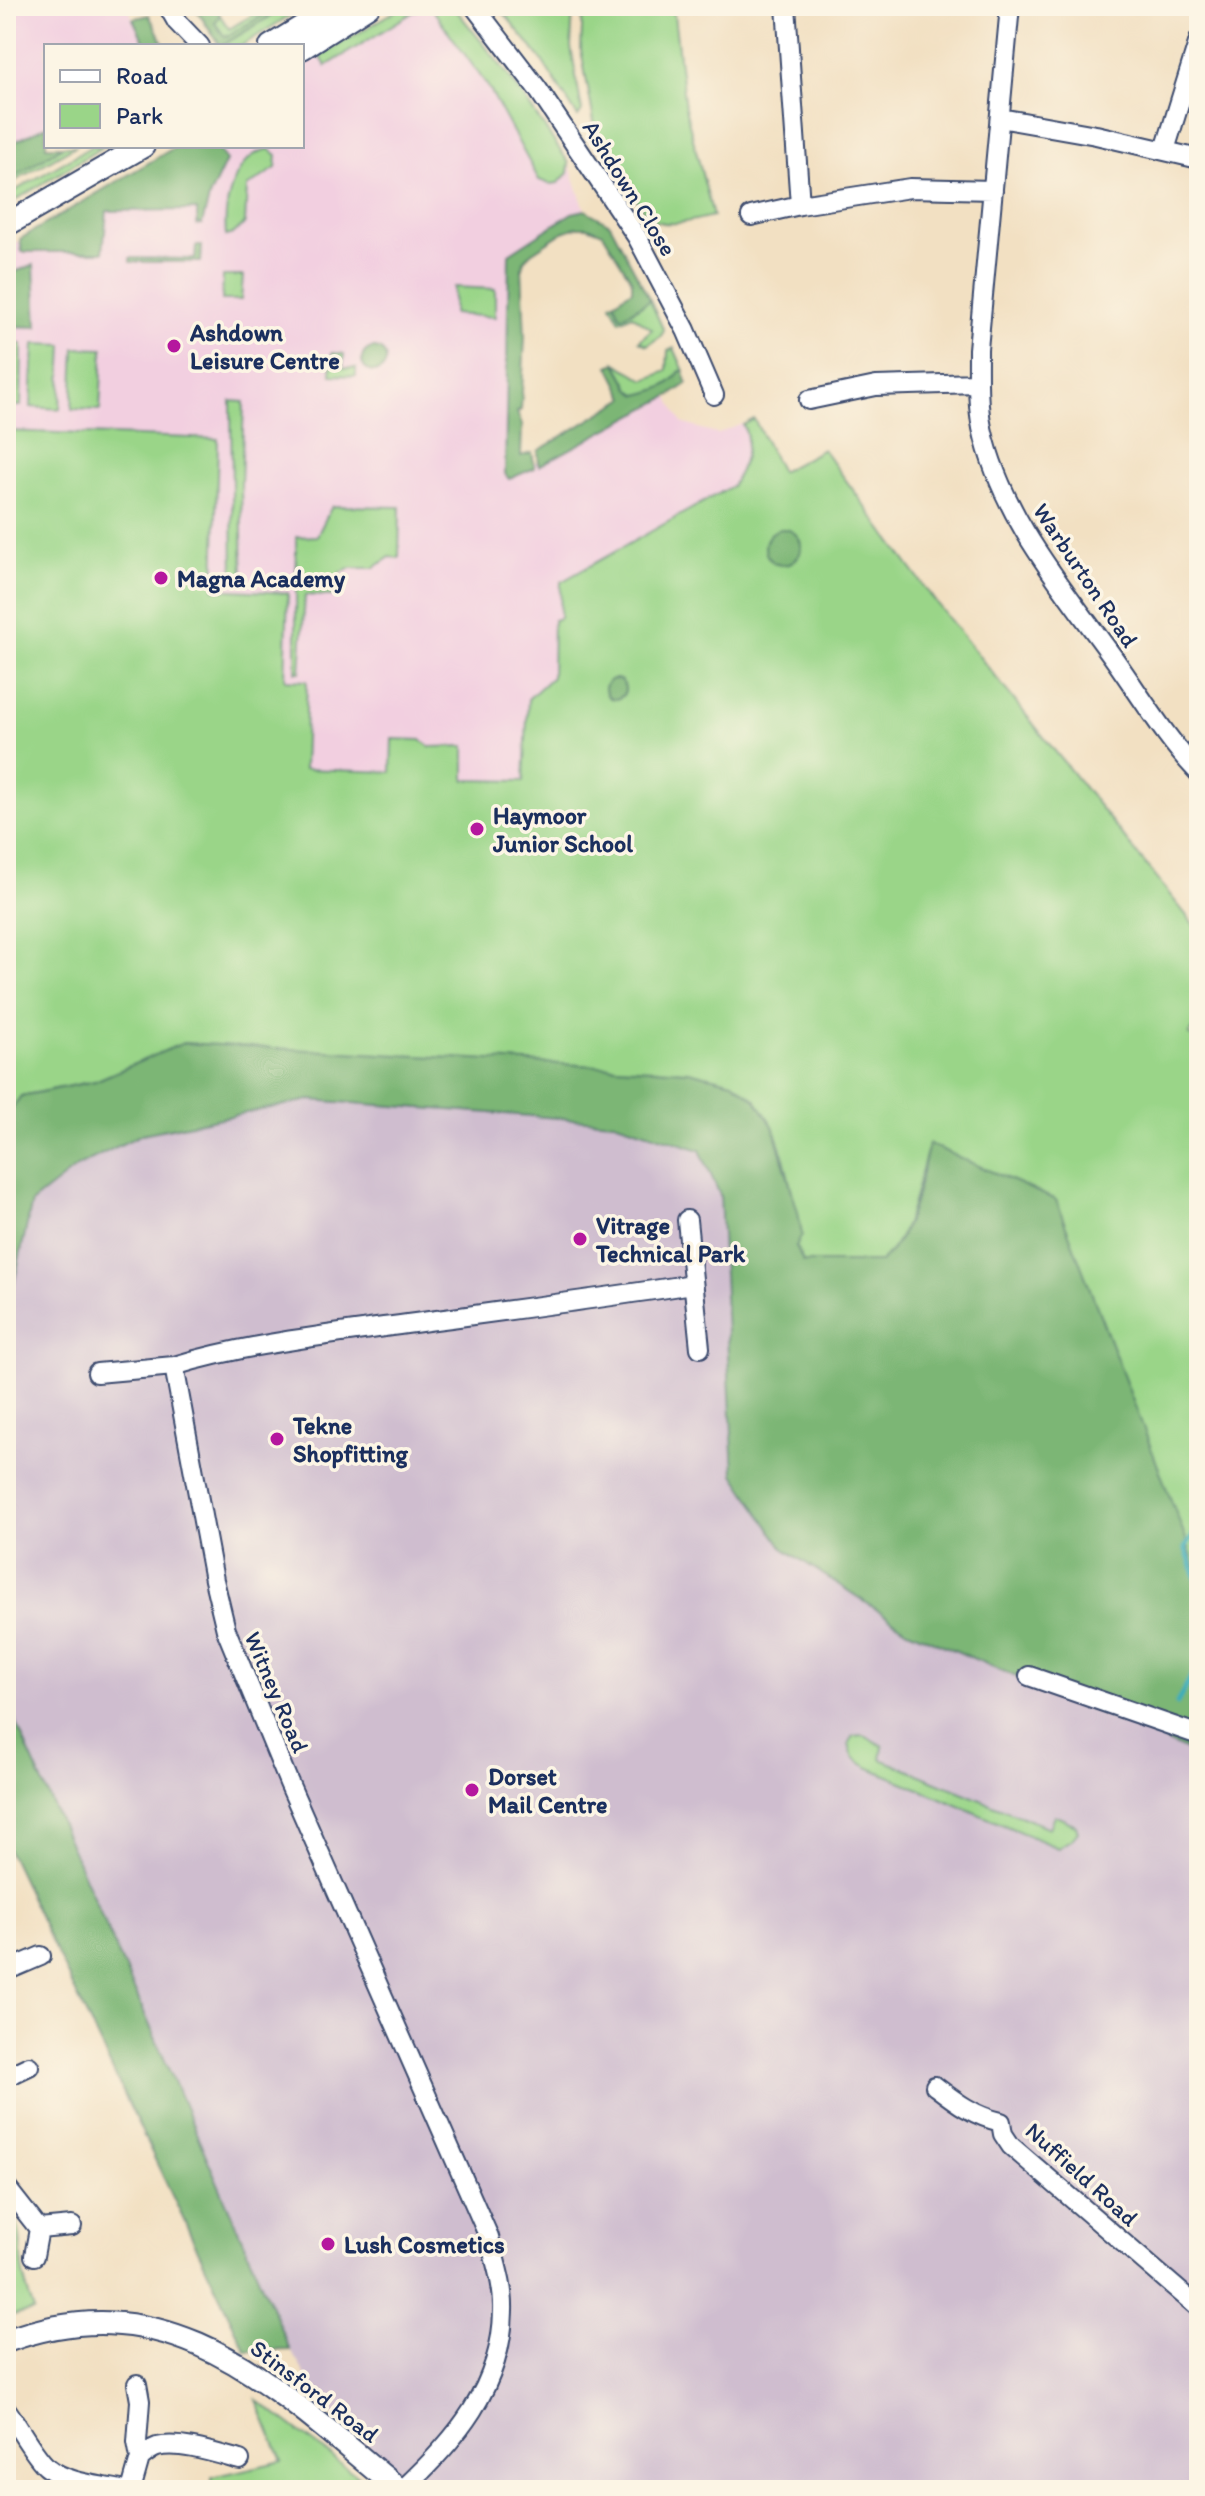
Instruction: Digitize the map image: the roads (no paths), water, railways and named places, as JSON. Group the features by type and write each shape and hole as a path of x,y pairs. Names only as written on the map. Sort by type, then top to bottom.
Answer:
{"street":[{"path":"275,44 336,16 368,6"},
{"path":"786,6 800,205"},
{"name":"Warburton Road","path":"1010,6 977,383 982,428 994,467 1038,553 1199,773"},
{"name":"Ashdown Close","path":"481,10 637,237 686,330 714,395"},
{"path":"172,14 184,44"},
{"path":"172,14 198,44"},
{"path":"292,44 336,16"},
{"path":"304,46 336,16"},
{"path":"1165,150 1199,40"},
{"path":"1000,118 1082,132 1199,159"},
{"path":"6,211 110,148"},
{"path":"6,225 140,148"},
{"path":"751,216 910,188 993,190"},
{"path":"831,374 835,394"},
{"path":"809,400 884,385 977,383"},
{"path":"687,1220 700,1348"},
{"path":"97,1373 174,1366 216,1353 310,1338 693,1284"},
{"name":"Witney Road","path":"174,1366 226,1630 295,1797 489,2237 498,2273 503,2310 500,2344 488,2382 457,2435 401,2490"},
{"path":"1029,1676 1199,1735"},
{"path":"6,1971 41,1956"},
{"path":"6,2077 29,2066"},
{"name":"Nuffield Road","path":"935,2086 968,2111 1001,2122 1003,2134 1011,2146 1199,2308"},
{"path":"6,2187 39,2229 34,2256"},
{"path":"39,2229 72,2226"},
{"name":"Stinsford Road","path":"6,2341 27,2333 67,2326 117,2323 196,2342 251,2371 401,2490"},
{"path":"131,2490 140,2458 137,2384"},
{"path":"6,2409 50,2470 81,2486 121,2490"},
{"path":"140,2458 157,2447 173,2446 240,2460"}],"waterway":[{"path":"1199,1526 1185,1548 1199,1584"},
{"path":"1177,1703 1199,1662"}],"place":[{"name":"Ashdown Leisure Centre","path":"174,346"},
{"name":"Magna Academy","path":"161,578"},
{"name":"Haymoor Junior School","path":"477,829"},
{"name":"Vitrage Technical Park","path":"580,1239"},
{"name":"Tekne Shopfitting","path":"277,1439"},
{"name":"Dorset Mail Centre","path":"472,1790"},
{"name":"Lush Cosmetics","path":"328,2244"}]}
